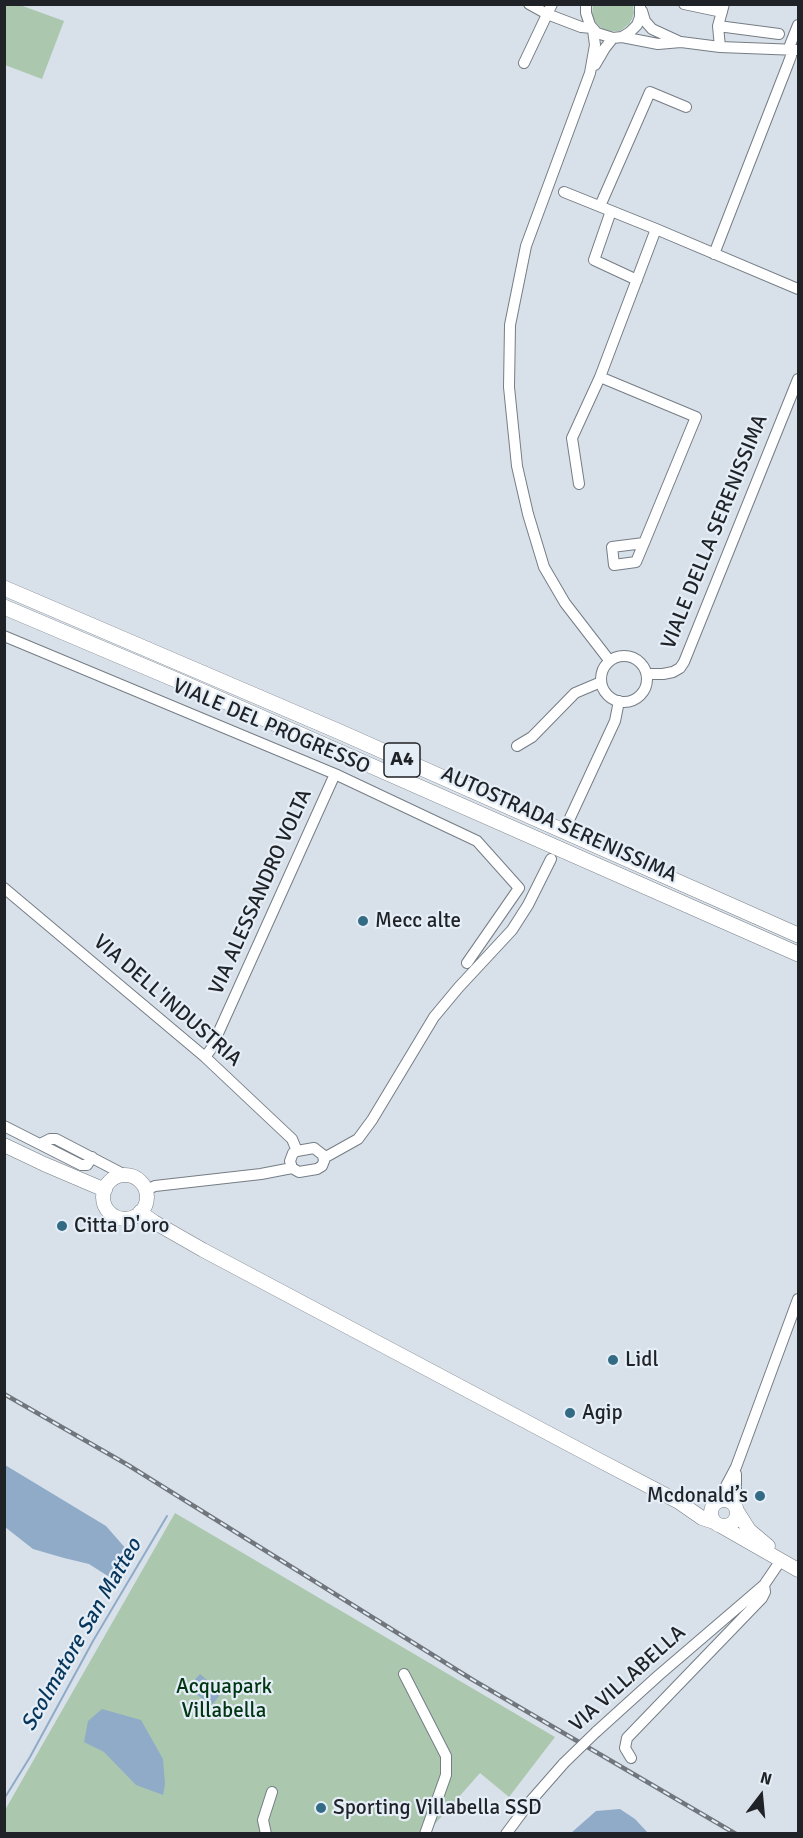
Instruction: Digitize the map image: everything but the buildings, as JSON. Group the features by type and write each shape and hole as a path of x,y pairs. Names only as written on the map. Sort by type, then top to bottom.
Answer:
{"highway":[{"name":"AUTOSTRADA SERENISSIMA","path":"4,588 318,723 798,935"},
{"name":"AUTOSTRADA SERENISSIMA","path":"4,607 181,682 798,954"}],"main road":[{"path":"4,1145 105,1190"},
{"path":"125,1175 136,1178 146,1190 147,1199 140,1212 121,1218 112,1214 105,1205 105,1190 112,1179 125,1175"},
{"path":"140,1212 213,1256 679,1502 702,1518 718,1524 798,1570"},
{"path":"679,1502 699,1506 730,1501 749,1530 765,1544 798,1563"},
{"path":"717,1502 711,1510 718,1524"},
{"path":"718,1524 732,1524 736,1518 737,1509"}],"street":[{"path":"529,4 549,9 581,27 593,29"},
{"path":"586,4 587,19 593,29 602,36 658,44 681,42 720,47 795,50"},
{"path":"684,4 723,8 718,26 720,47"},
{"path":"590,73 605,48 617,37 630,32 636,25 640,16 640,6"},
{"path":"640,6 645,21 652,29 681,42"},
{"path":"524,63 549,9"},
{"path":"795,50 790,45 798,25"},
{"path":"718,26 779,34"},
{"path":"593,29 595,45 590,73 526,246 510,325 509,387 518,466 528,514 544,567 565,603 609,660"},
{"path":"714,254 795,50"},
{"path":"600,206 650,92 686,106"},
{"path":"564,192 798,289"},
{"path":"611,211 594,260 637,280"},
{"path":"579,484 572,438 600,377 656,229"},
{"path":"600,377 696,417 644,543"},
{"name":"VIALE DELLA SERENISSIMA","path":"647,675 673,672 682,665 798,379"},
{"name":"VIALE DEL PROGRESSO","path":"4,636 335,774 477,841 519,888 467,963"},
{"path":"624,655 639,661 647,675 645,689 634,700 619,701 607,695 601,682 601,674 609,660 624,655"},
{"path":"517,746 532,737 575,693 601,682"},
{"path":"570,818 615,721 619,701"},
{"name":"VIA ALESSANDRO VOLTA","path":"205,1057 211,1049 335,774"},
{"path":"146,1190 156,1186 261,1174 292,1168 299,1172 317,1169 323,1163 324,1158 358,1139 372,1120 434,1017 512,930 551,859"},
{"name":"VIA DELL'INDUSTRIA","path":"4,888 205,1057 292,1139 297,1150"},
{"path":"4,1126 81,1165 87,1165 92,1157 125,1175"},
{"path":"292,1168 291,1156 297,1150 317,1149 324,1158"},
{"path":"717,1502 736,1467 798,1299"},
{"path":"736,1467 737,1509"},
{"name":"VIA VILLABELLA","path":"507,1833 529,1803 564,1763 668,1667 764,1585 781,1560"},
{"path":"631,1758 625,1748 627,1738 762,1598 765,1592 764,1585"},
{"path":"404,1674 446,1756 446,1775 425,1833"},
{"path":"266,1833 263,1820 272,1792"}],"green space":[{"path":"4,5 20,5 64,21 42,79 5,65"},
{"path":"593,5 633,5 634,13 629,24 620,31 608,31 602,29 594,20"},
{"name":"Acquapark Villabella","path":"175,1513 555,1737 509,1797 480,1773 427,1833 5,1834 5,1810"}],"water":[{"path":"5,1465 106,1526 127,1550 124,1570 111,1578 89,1564 33,1549 5,1527"},
{"path":"200,1674 222,1693 211,1706 188,1687"},
{"path":"102,1709 141,1720 163,1759 165,1784 163,1795 136,1785 104,1752 84,1742 88,1721"},
{"path":"620,1809 635,1819 648,1833 571,1833 596,1811"}],"waterway":[{"name":"Scolmatore San Matteo","path":"4,1799 167,1516"}],"railway":[{"path":"4,1394 128,1465 473,1680 736,1834"}],"place":[{"name":"Mecc alte","path":"363,921"},
{"name":"Citta D'oro","path":"62,1226"},
{"name":"Lidl","path":"613,1360"},
{"name":"Agip","path":"570,1413"},
{"name":"Mcdonald’s","path":"760,1496"},
{"name":"Sporting Villabella SSD","path":"321,1808"}]}
